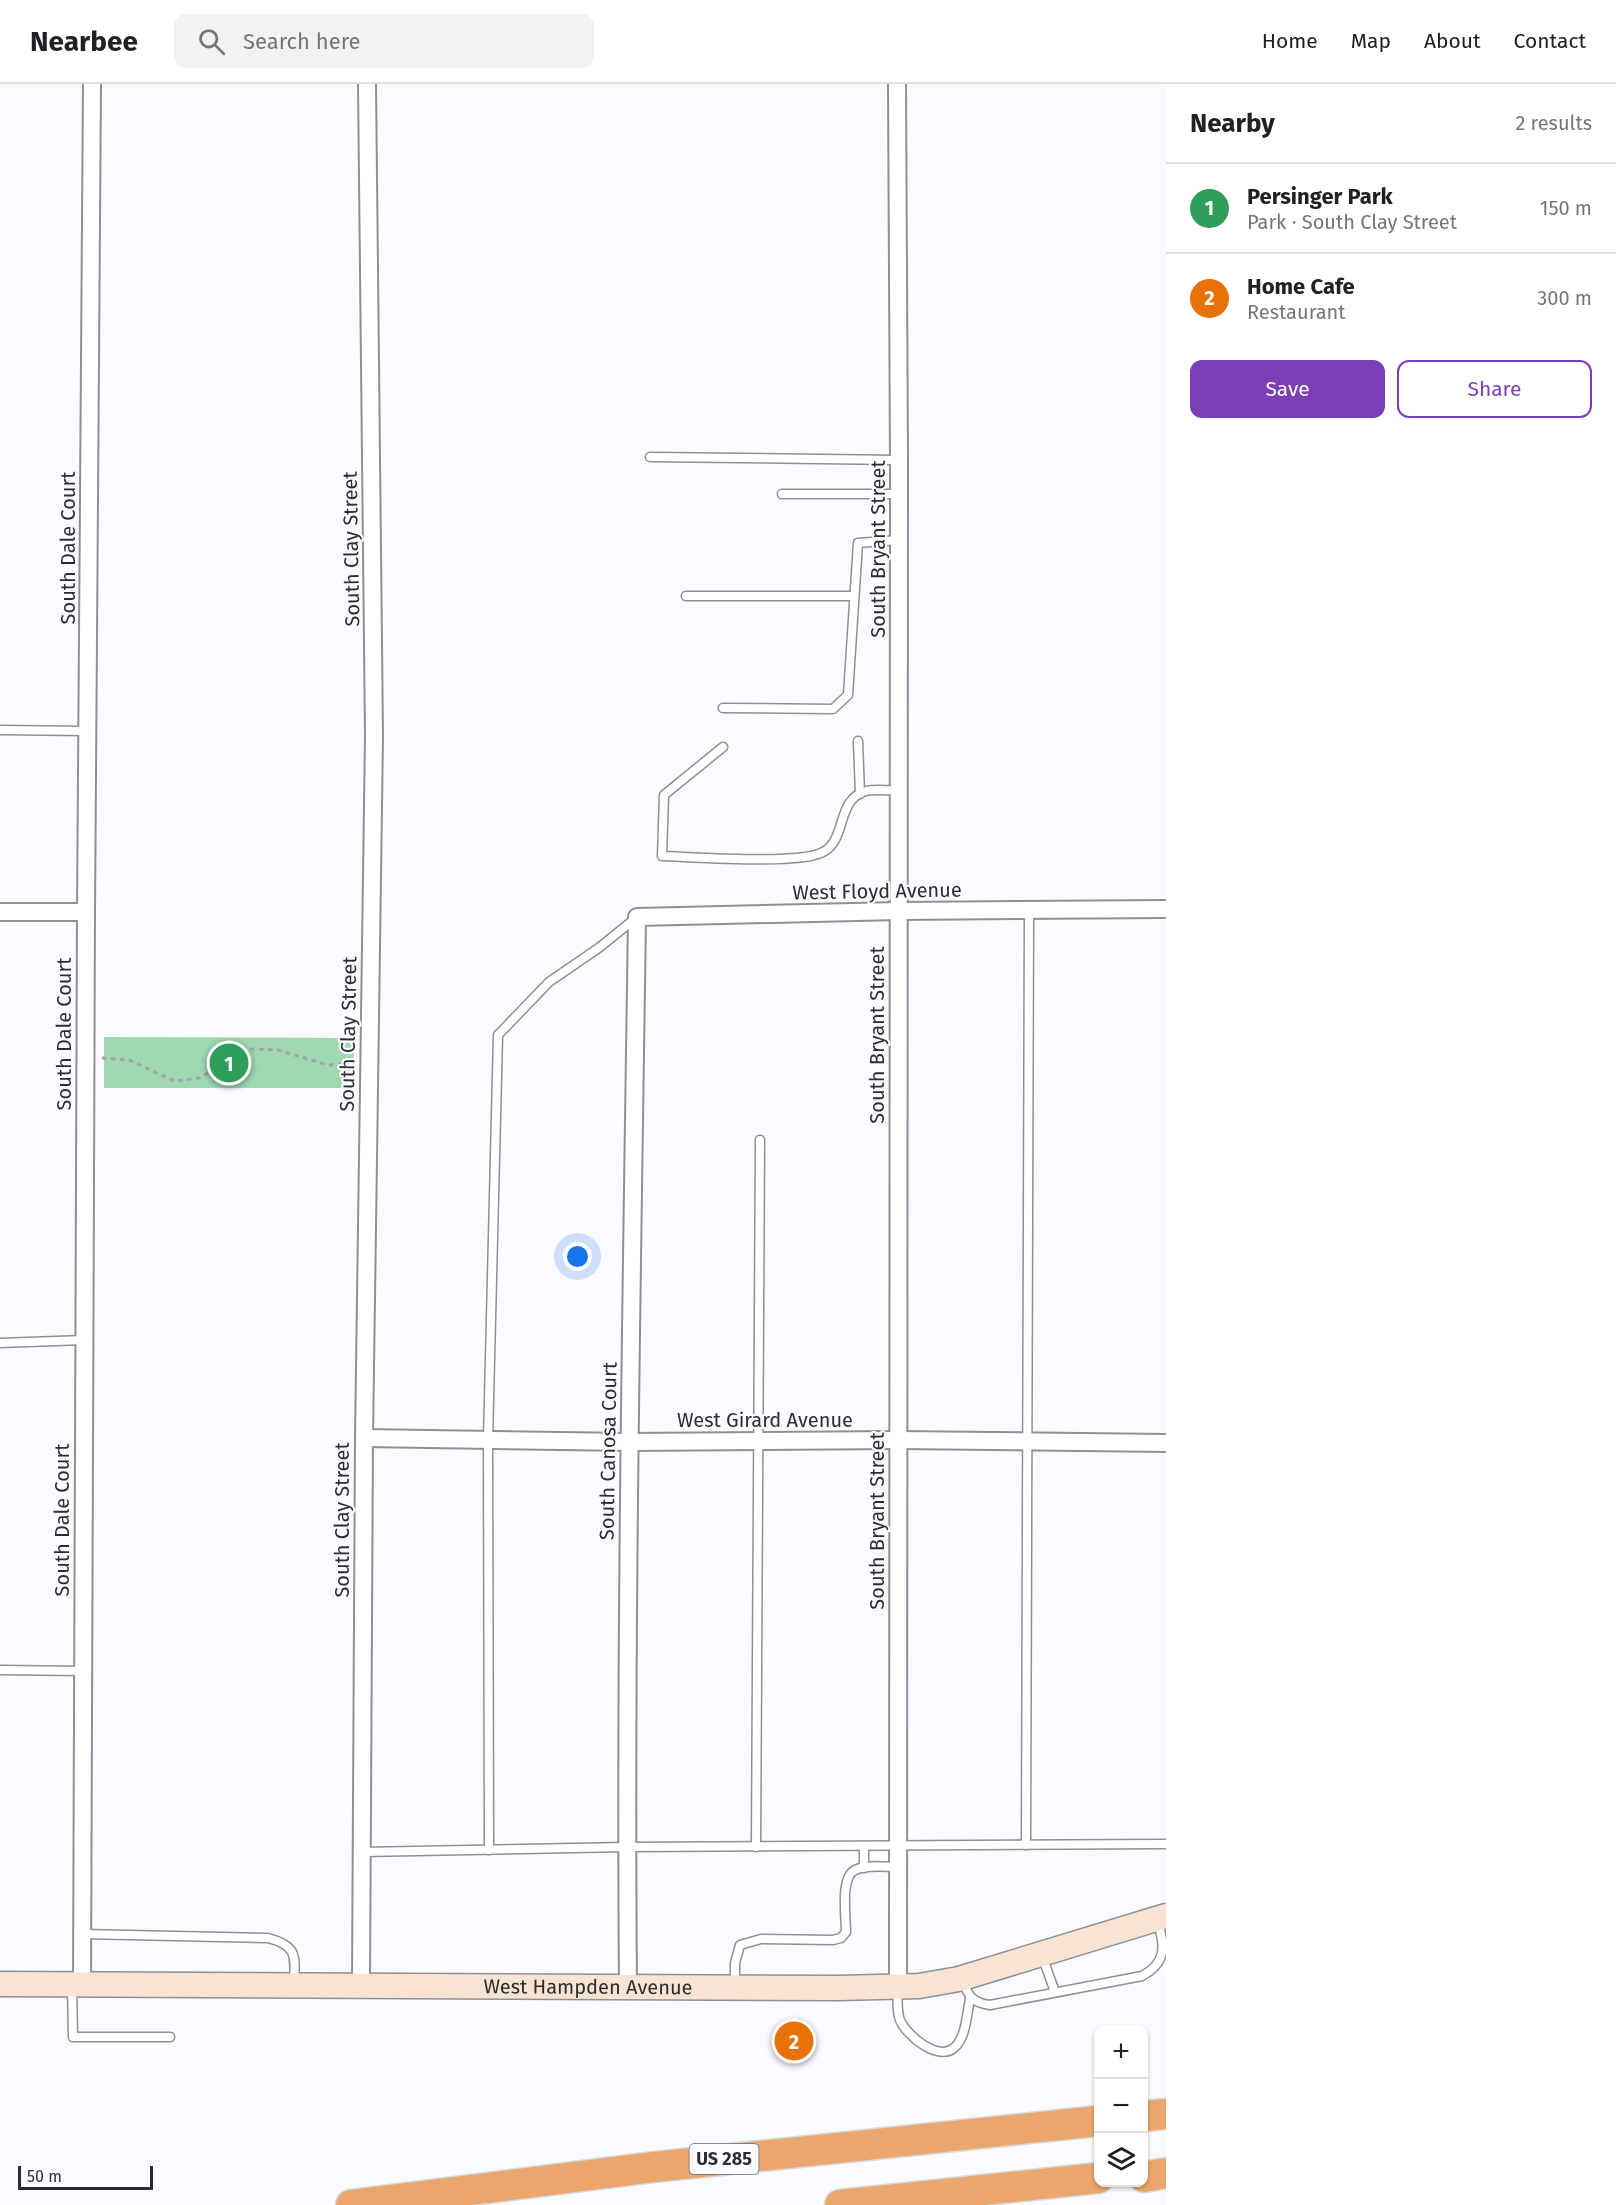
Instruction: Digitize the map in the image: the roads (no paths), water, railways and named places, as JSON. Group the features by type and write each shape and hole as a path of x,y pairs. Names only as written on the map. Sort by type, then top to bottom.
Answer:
{"highway":[{"path":"1148,2116 1166,2114"},
{"name":"US 285","path":"351,2205 654,2167 1094,2121"},
{"path":"1148,2174 1166,2172"},
{"path":"840,2205 1094,2178"},
{"path":"986,2205 1094,2185"}],"street":[{"name":"South Dale Court","path":"77,1984 82,1934 92,84"},
{"name":"South Clay Street","path":"361,1984 364,1438 374,736 367,84"},
{"name":"South Bryant Street","path":"897,84 899,460 898,1987"},
{"name":"West Floyd Avenue","path":"637,917 898,911 1166,909"},
{"path":"0,912 86,912"},
{"name":"South Canosa Court","path":"628,1986 626,1846 629,1442 637,917"},
{"name":"West Girard Avenue","path":"364,1438 629,1442 898,1440 1166,1443"},
{"name":"West Hampden Avenue","path":"0,1984 898,1987 939,1983 966,1989 1042,1955 1162,1918"}],"lane":[{"path":"650,457 899,460"},
{"path":"782,494 899,494"},
{"path":"723,708 833,709 848,695 858,543 899,540"},
{"path":"686,596 854,596"},
{"path":"0,730 87,731"},
{"path":"858,741 860,794"},
{"path":"723,747 664,795 662,856 783,858 816,856 826,851 835,842 852,798 866,791 899,790"},
{"path":"1026,1845 1029,910"},
{"path":"489,1850 488,1440 498,1035 549,982 600,947 637,917"},
{"path":"756,1847 760,1140"},
{"path":"0,1343 84,1340"},
{"path":"0,1670 83,1671"},
{"path":"362,1852 626,1846 1166,1844"},
{"path":"864,1846 864,1868"},
{"path":"735,1987 737,1954 740,1946 749,1941 761,1939 833,1940 842,1938 846,1932 845,1883 849,1875 856,1869 898,1867"},
{"path":"966,1989 979,2004 990,2005 1142,1976 1155,1970 1164,1961 1162,1918"},
{"path":"82,1934 268,1938 283,1942 292,1950 295,1962 294,1984"},
{"path":"1042,1955 1055,1992"},
{"path":"77,1984 73,2037 171,2037"},
{"path":"898,1987 899,2017 902,2024 929,2049 938,2053 947,2052 956,2047 961,2037 966,1989"}],"place":[{"name":"Persinger Park","path":"229,1063"},
{"name":"Home Cafe","path":"794,2041"}]}
